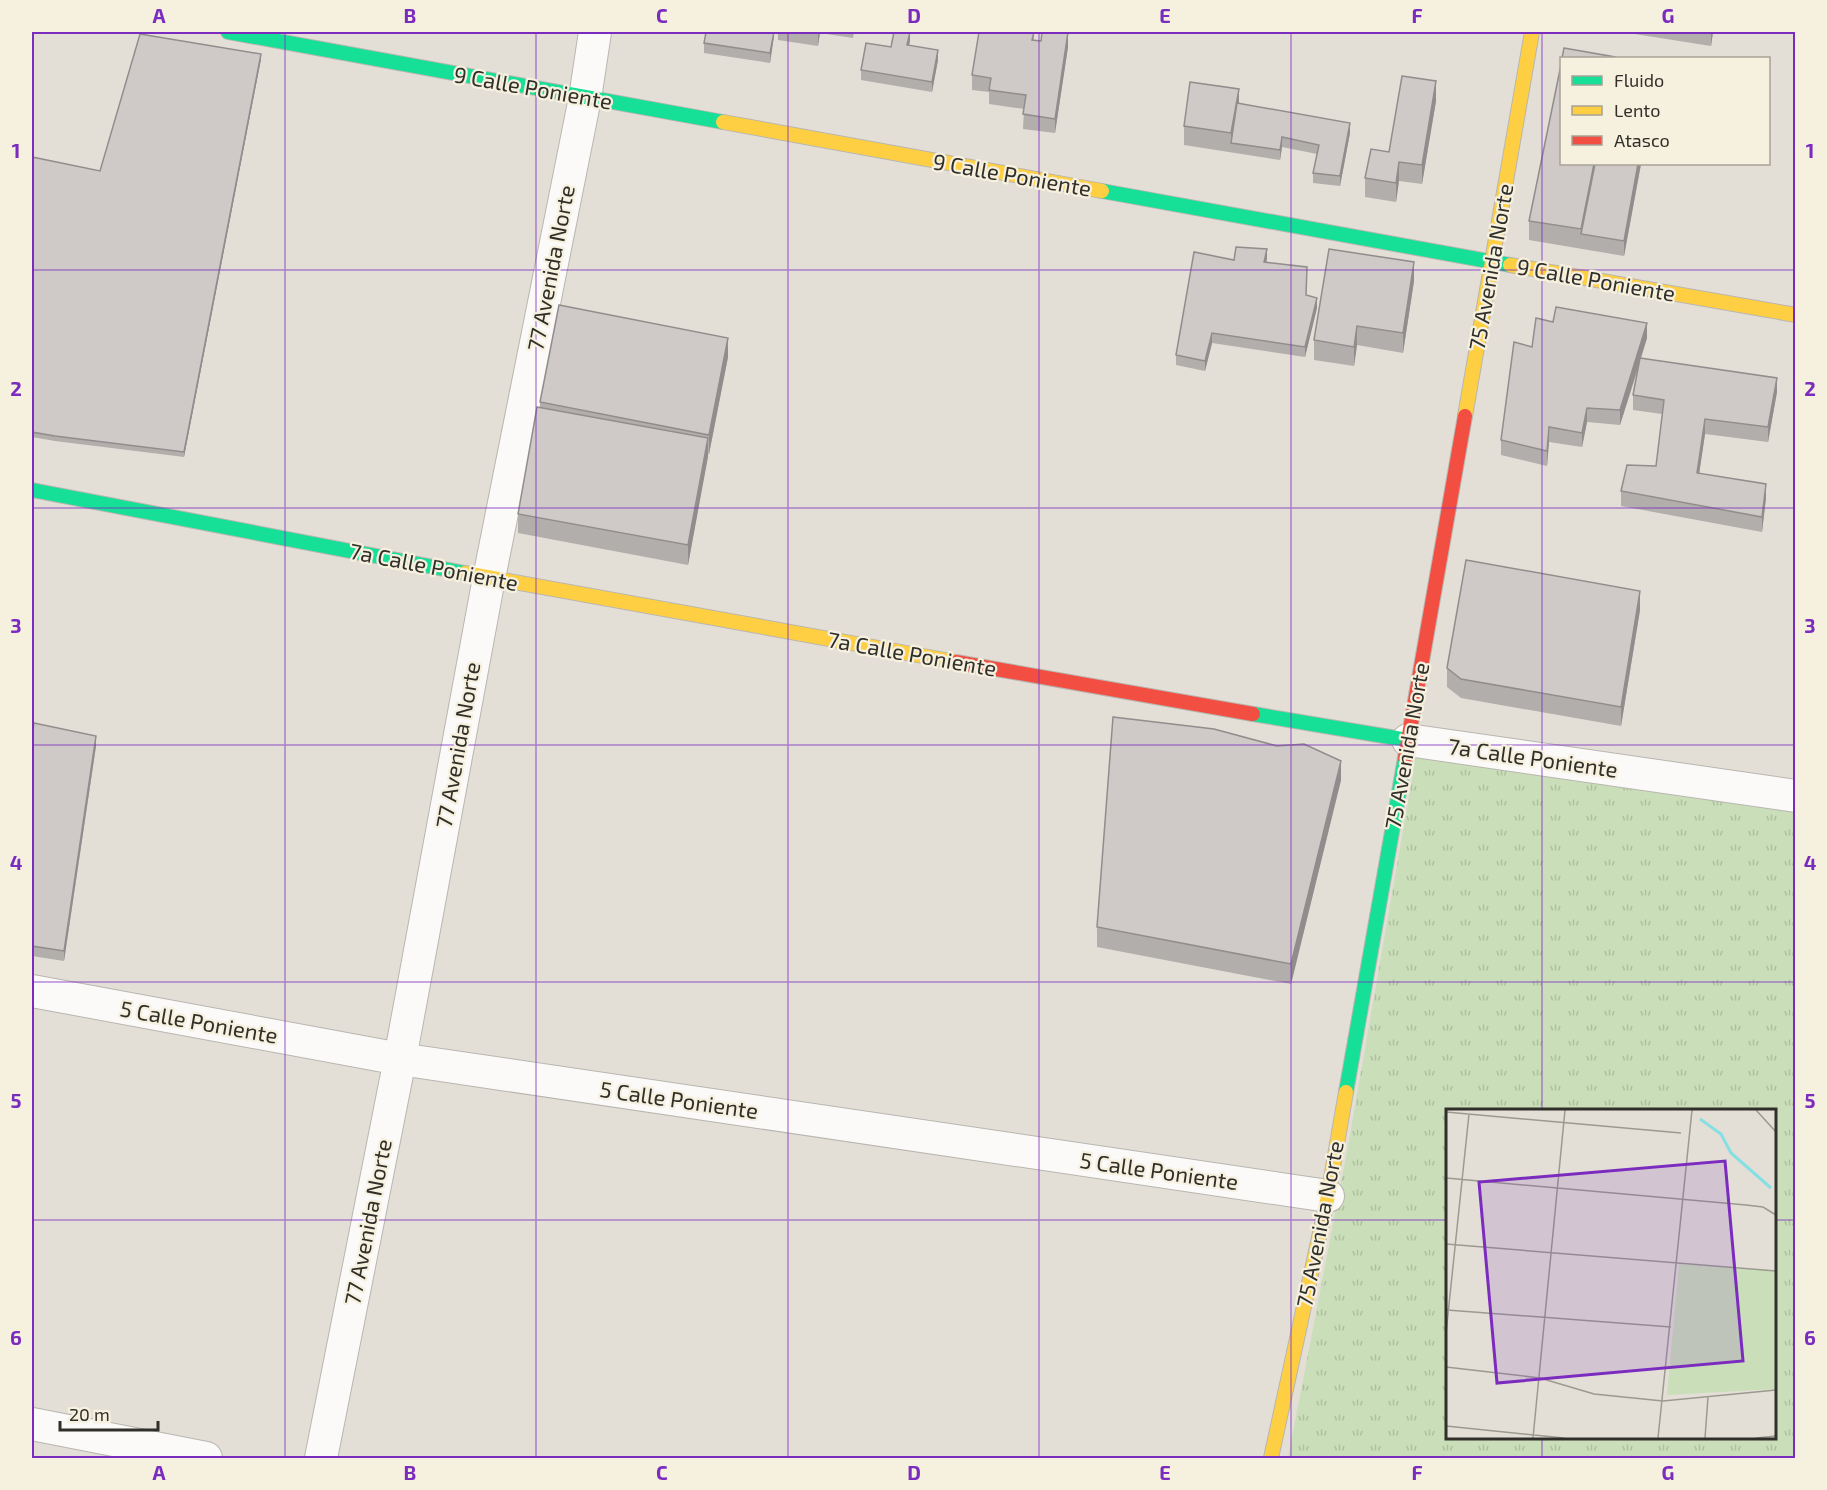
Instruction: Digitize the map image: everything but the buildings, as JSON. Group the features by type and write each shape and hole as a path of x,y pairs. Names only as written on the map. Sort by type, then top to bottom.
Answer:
{"street":[{"name":"9 Calle Poniente","path":"228,32 1491,262 1796,315"},
{"name":"77 Avenida Norte","path":"321,1458 400,1059 489,578 585,98 595,32"},
{"name":"75 Avenida Norte","path":"1271,1458 1328,1196 1532,32"},
{"name":"7a Calle Poniente","path":"32,490 489,578 1141,695 1408,740 1796,796"},
{"name":"5 Calle Poniente","path":"32,991 400,1059 1328,1196"},
{"path":"32,1424 206,1458"}],"green space":[{"path":"1420,733 1795,793 1795,1458 1288,1458 1348,1146"}],"traffic: fast":[{"path":"228,32 723,122"},
{"path":"1102,191 1510,265"},
{"path":"32,490 465,573"},
{"path":"1253,714 1408,740"},
{"path":"1346,1092 1405,758"}],"traffic: slow":[{"path":"1465,416 1532,32"},
{"path":"723,122 1102,191"},
{"path":"1510,265 1796,315"},
{"path":"465,573 956,662"},
{"path":"1271,1458 1328,1196 1346,1092"}],"traffic: jam":[{"path":"1405,758 1465,416"},
{"path":"956,662 1253,714"}]}
